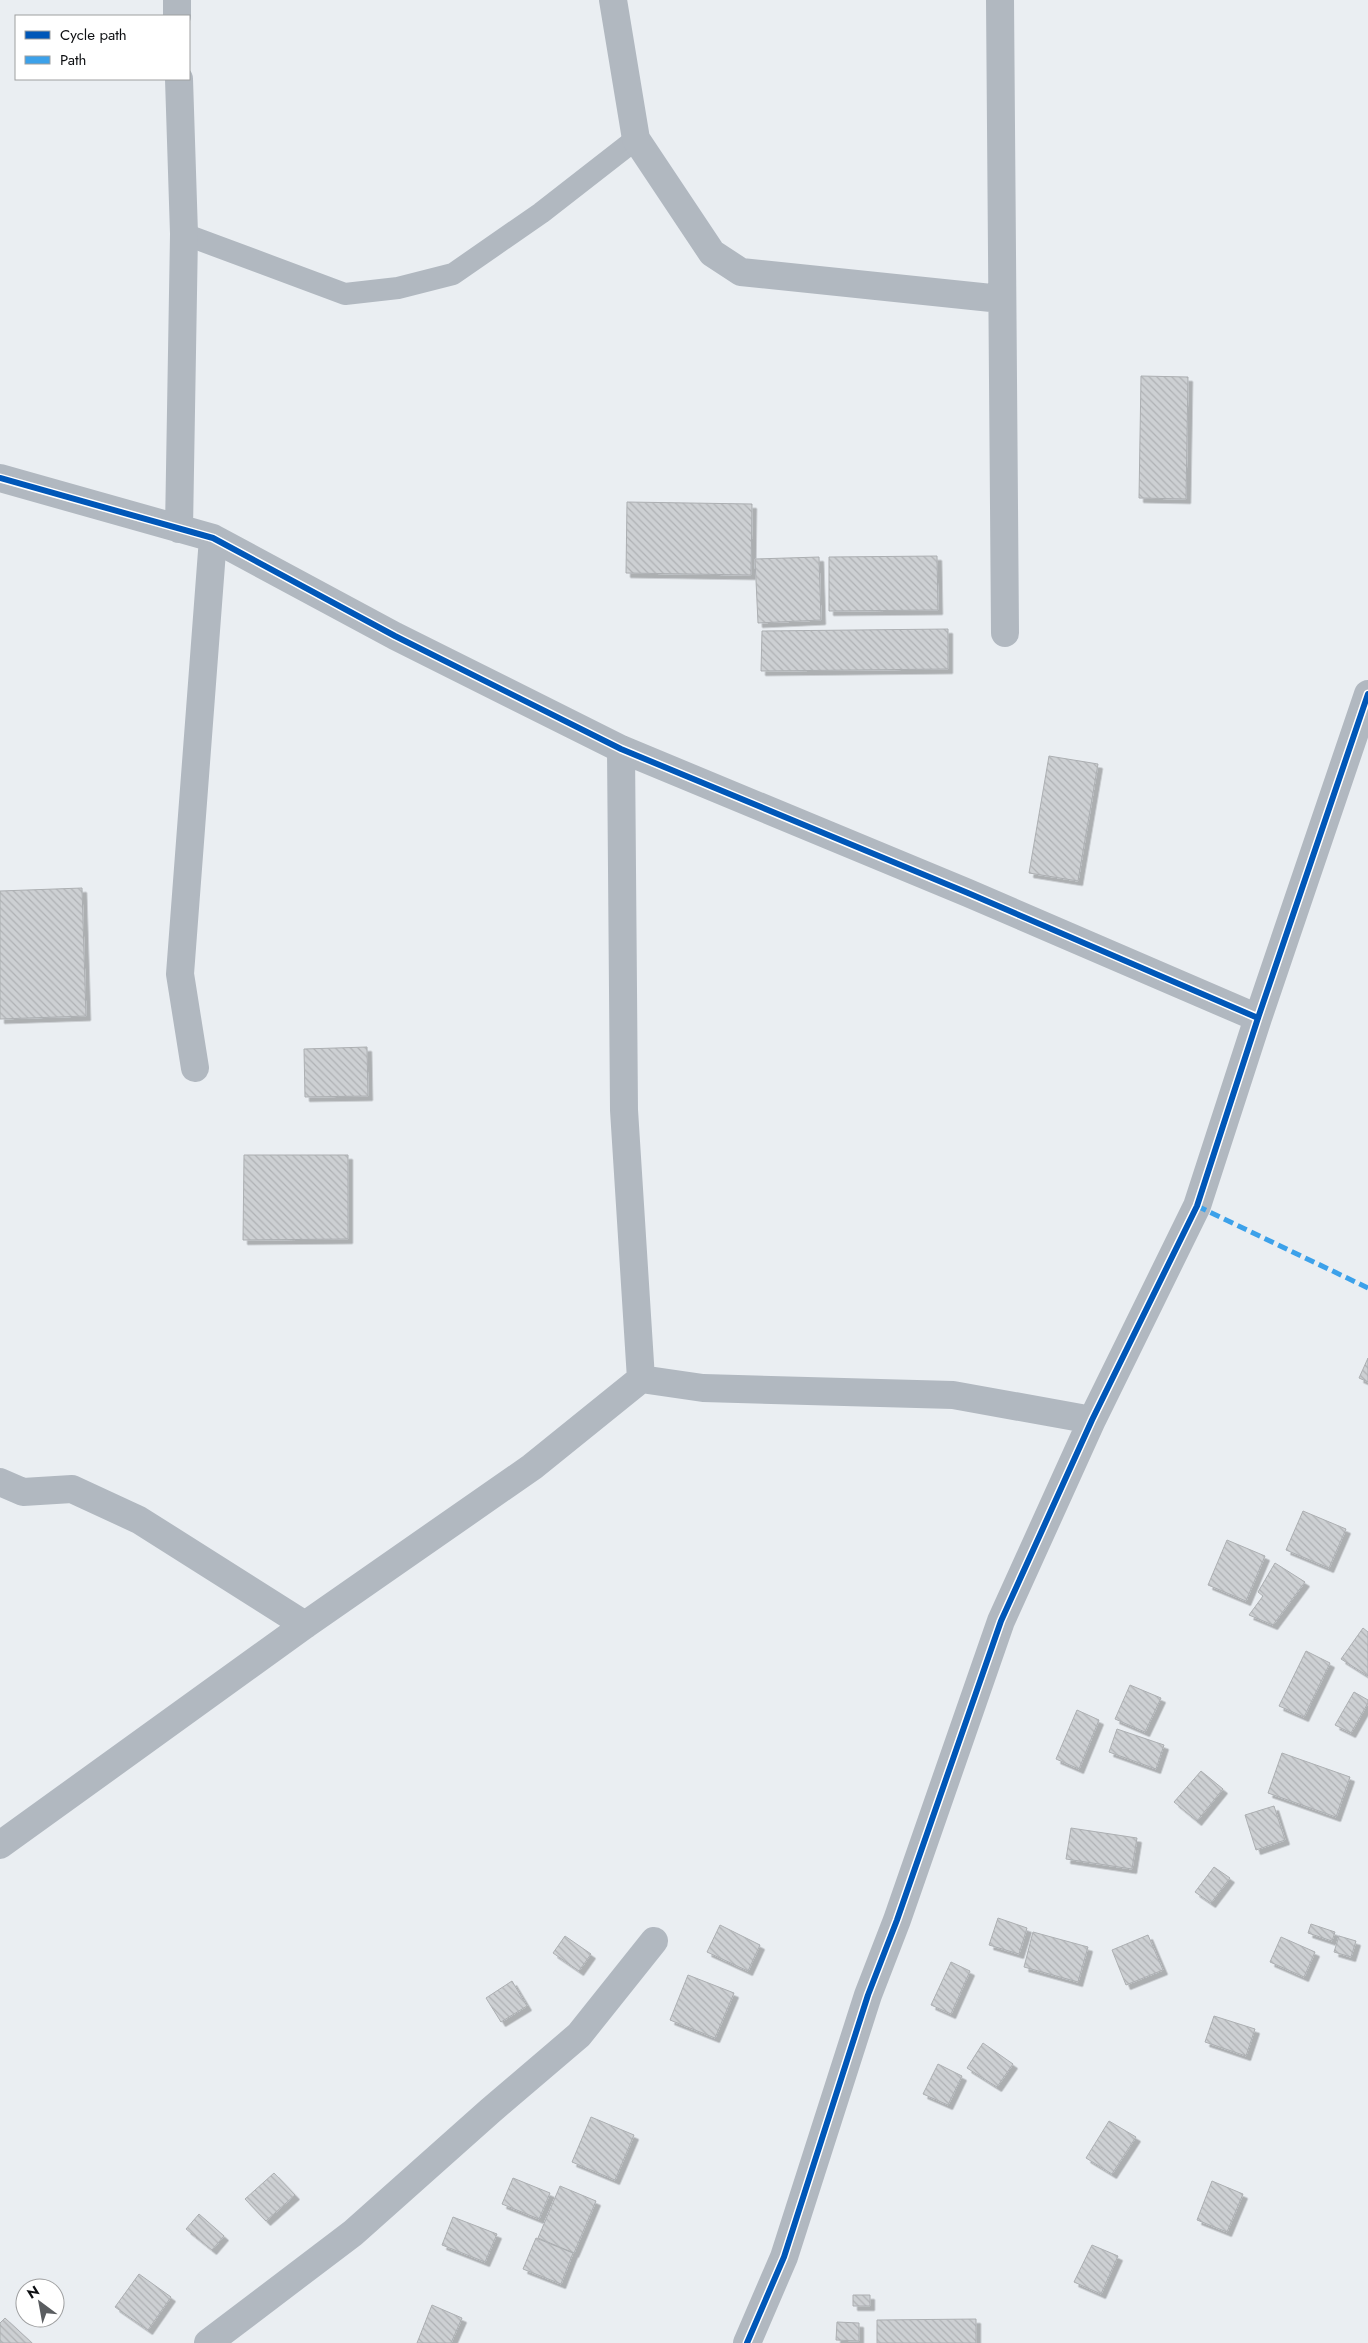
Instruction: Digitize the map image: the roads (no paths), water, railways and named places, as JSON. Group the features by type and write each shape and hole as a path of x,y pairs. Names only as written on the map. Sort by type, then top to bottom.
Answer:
{"street":[{"path":"177,0 178,15"},
{"path":"613,0 636,139 712,253 741,272 1000,299"},
{"path":"1000,0 1000,299 1005,633"},
{"path":"179,529 184,234 180,80"},
{"path":"0,478 213,538 395,636 621,749 968,892 1258,1018"},
{"path":"195,1068 180,974 213,538"},
{"path":"746,2343 784,2256 868,1995 897,1920 1001,1621 1092,1420 1197,1206 1258,1018 1368,694"},
{"path":"621,749 624,1110 641,1379"},
{"path":"0,1846 305,1625 532,1467 641,1379 703,1388 953,1395 1092,1420"},
{"path":"0,1482 23,1492 72,1488 139,1520 305,1625"},
{"path":"208,2343 353,2233 490,2111 580,2035 654,1940"}],"lane":[{"path":"184,234 345,294 398,288 453,274 541,213 636,139"}]}
